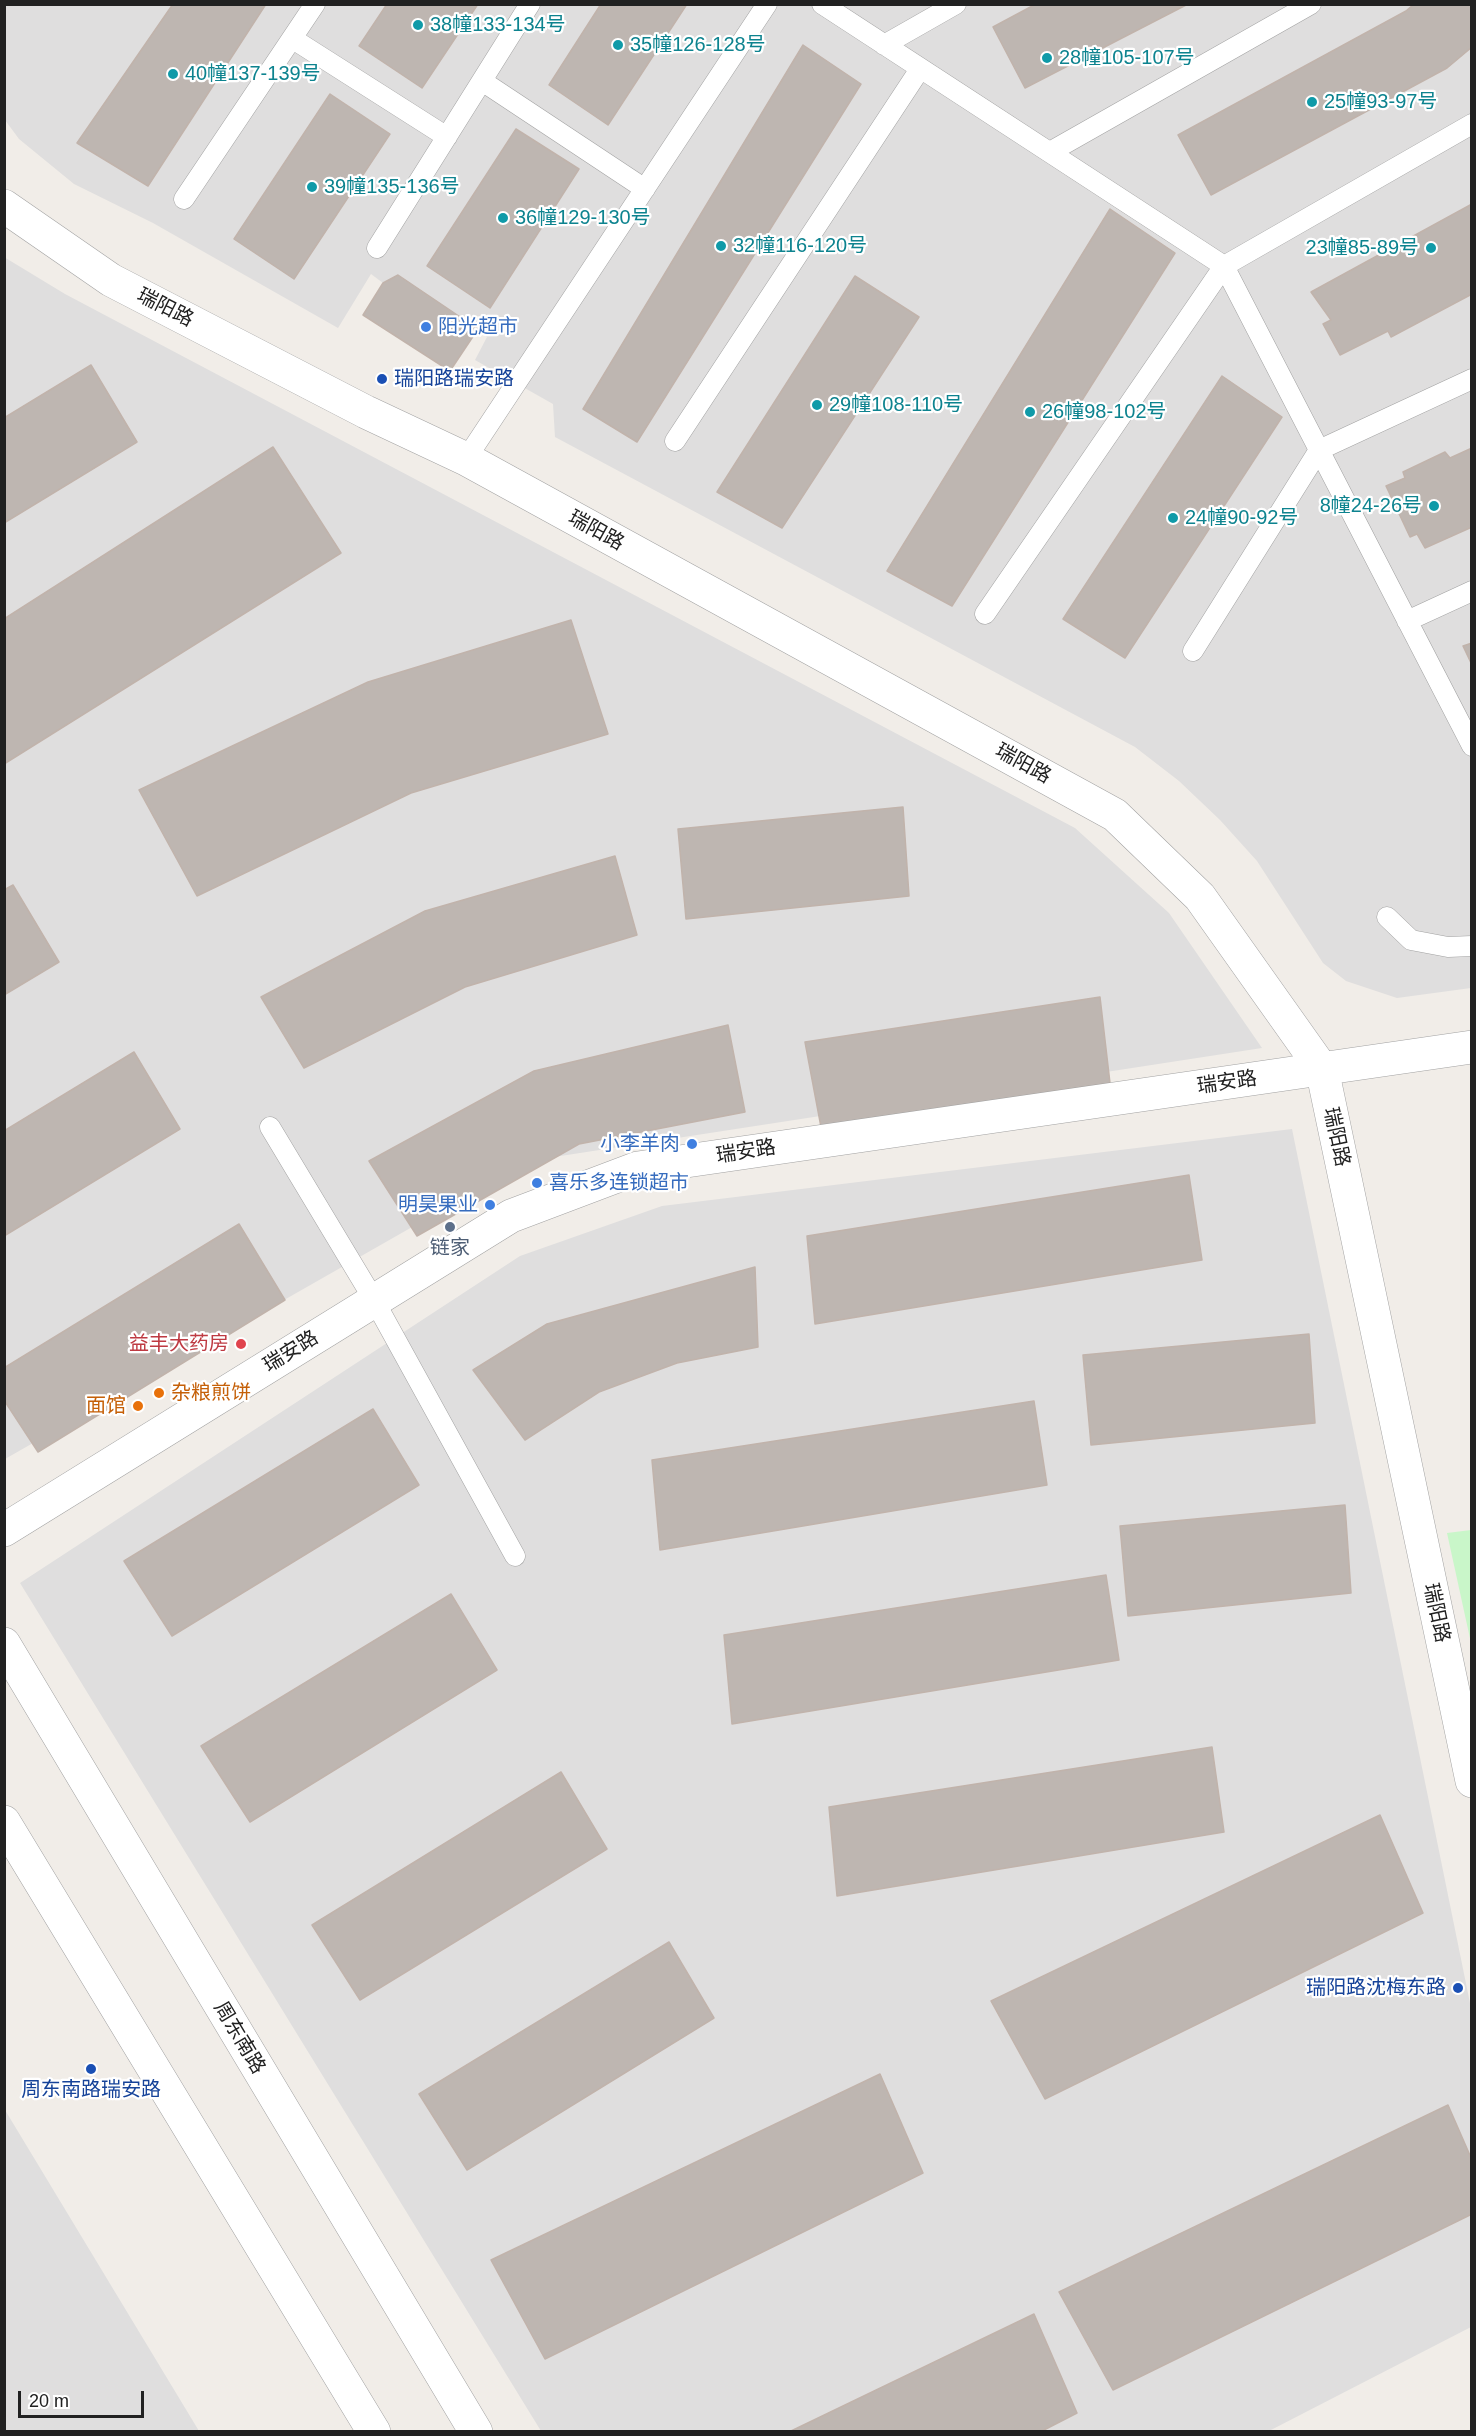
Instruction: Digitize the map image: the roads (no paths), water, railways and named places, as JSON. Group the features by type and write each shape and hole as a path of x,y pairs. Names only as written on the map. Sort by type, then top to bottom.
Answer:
{"street":[{"name":"瑞阳路","path":"4,206 111,280 366,412 466,459 1114,814 1200,897 1322,1070 1472,1781"},
{"name":"瑞安路","path":"4,1530 511,1216 638,1168 1472,1047"},
{"name":"周东南路","path":"4,1644 476,2432"},
{"path":"4,1822 374,2432"}],"lane":[{"path":"184,199 315,4"},
{"path":"377,248 530,4"},
{"path":"466,459 767,4"},
{"path":"822,4 1224,266 1472,746"},
{"path":"884,45 956,4"},
{"path":"1050,152 1311,4"},
{"path":"293,39 447,137"},
{"path":"675,441 920,69"},
{"path":"482,81 645,189"},
{"path":"985,614 1224,266 1472,124"},
{"path":"1193,651 1319,450 1472,379"},
{"path":"1407,621 1472,591"},
{"path":"1387,917 1411,939 1448,947 1472,946"},
{"path":"270,1128 374,1300 515,1556"}],"place":[{"name":"38幢133-134号","path":"418,25"},
{"name":"35幢126-128号","path":"618,45"},
{"name":"28幢105-107号","path":"1047,58"},
{"name":"40幢137-139号","path":"173,74"},
{"name":"25幢93-97号","path":"1312,102"},
{"name":"39幢135-136号","path":"312,187"},
{"name":"36幢129-130号","path":"503,218"},
{"name":"32幢116-120号","path":"721,246"},
{"name":"23幢85-89号","path":"1431,248"},
{"name":"阳光超市","path":"426,327"},
{"name":"瑞阳路瑞安路","path":"382,379"},
{"name":"29幢108-110号","path":"817,405"},
{"name":"26幢98-102号","path":"1030,412"},
{"name":"8幢24-26号","path":"1434,506"},
{"name":"24幢90-92号","path":"1173,518"},
{"name":"小李羊肉","path":"692,1144"},
{"name":"喜乐多连锁超市","path":"537,1183"},
{"name":"明昊果业","path":"490,1205"},
{"name":"链家","path":"450,1227"},
{"name":"益丰大药房","path":"241,1344"},
{"name":"杂粮煎饼","path":"159,1393"},
{"name":"面馆","path":"138,1406"},
{"name":"瑞阳路沈梅东路","path":"1458,1988"},
{"name":"周东南路瑞安路","path":"91,2069"}]}
